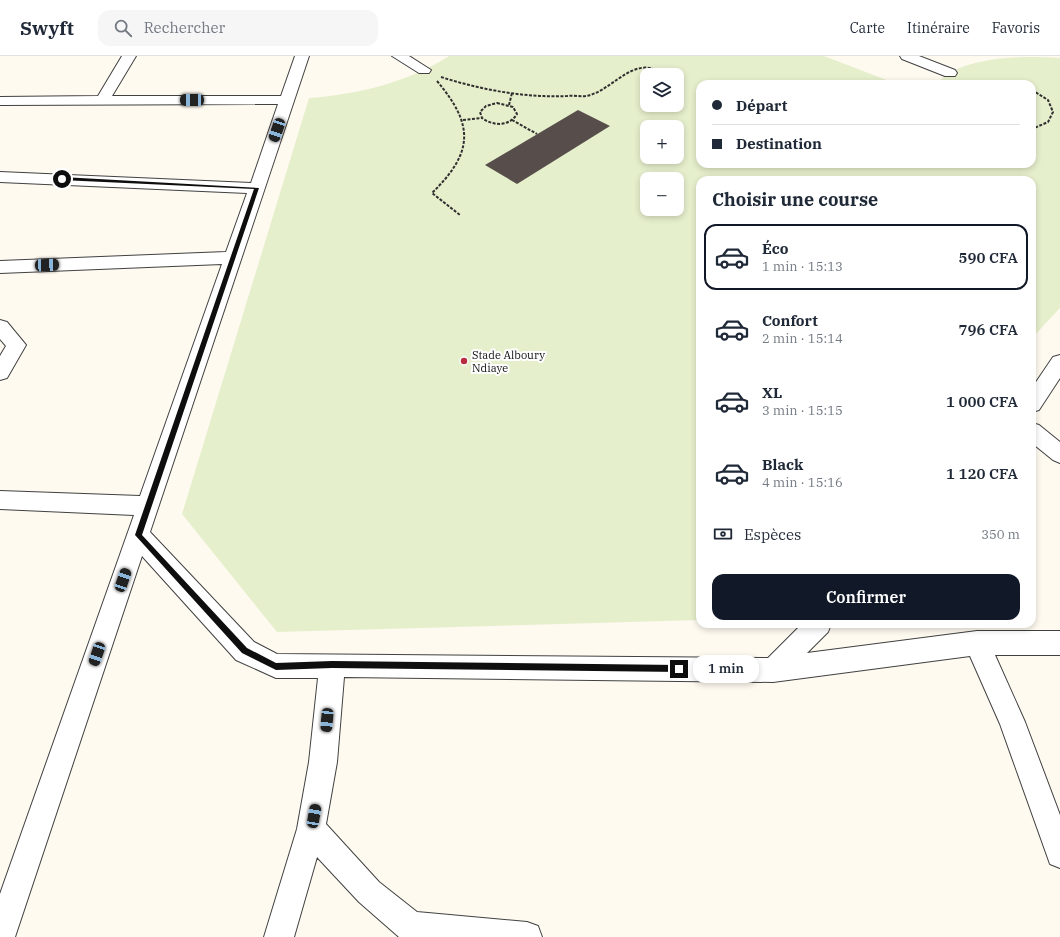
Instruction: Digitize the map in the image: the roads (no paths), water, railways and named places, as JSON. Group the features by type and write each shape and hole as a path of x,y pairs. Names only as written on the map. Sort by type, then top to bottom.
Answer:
{"street":[{"path":"103,100 129,56"},
{"path":"399,56 424,70"},
{"path":"907,56 950,72"},
{"path":"0,937 287,100 303,59"},
{"path":"0,101 287,100"},
{"path":"0,177 257,188"},
{"path":"0,267 233,258"},
{"path":"0,327 16,345 0,373"},
{"path":"1036,398 1060,362"},
{"path":"1036,434 1060,454"},
{"path":"0,500 148,506"},
{"path":"138,535 245,651 276,666 332,665 774,670 976,643 1060,643"},
{"path":"774,670 816,628"},
{"path":"976,643 1012,722 1060,854"},
{"path":"279,937 312,829 323,762 332,665"},
{"path":"312,829 369,892 411,927 526,937"}],"place":[{"name":"Stade Alboury Ndiaye","path":"464,361"}]}
